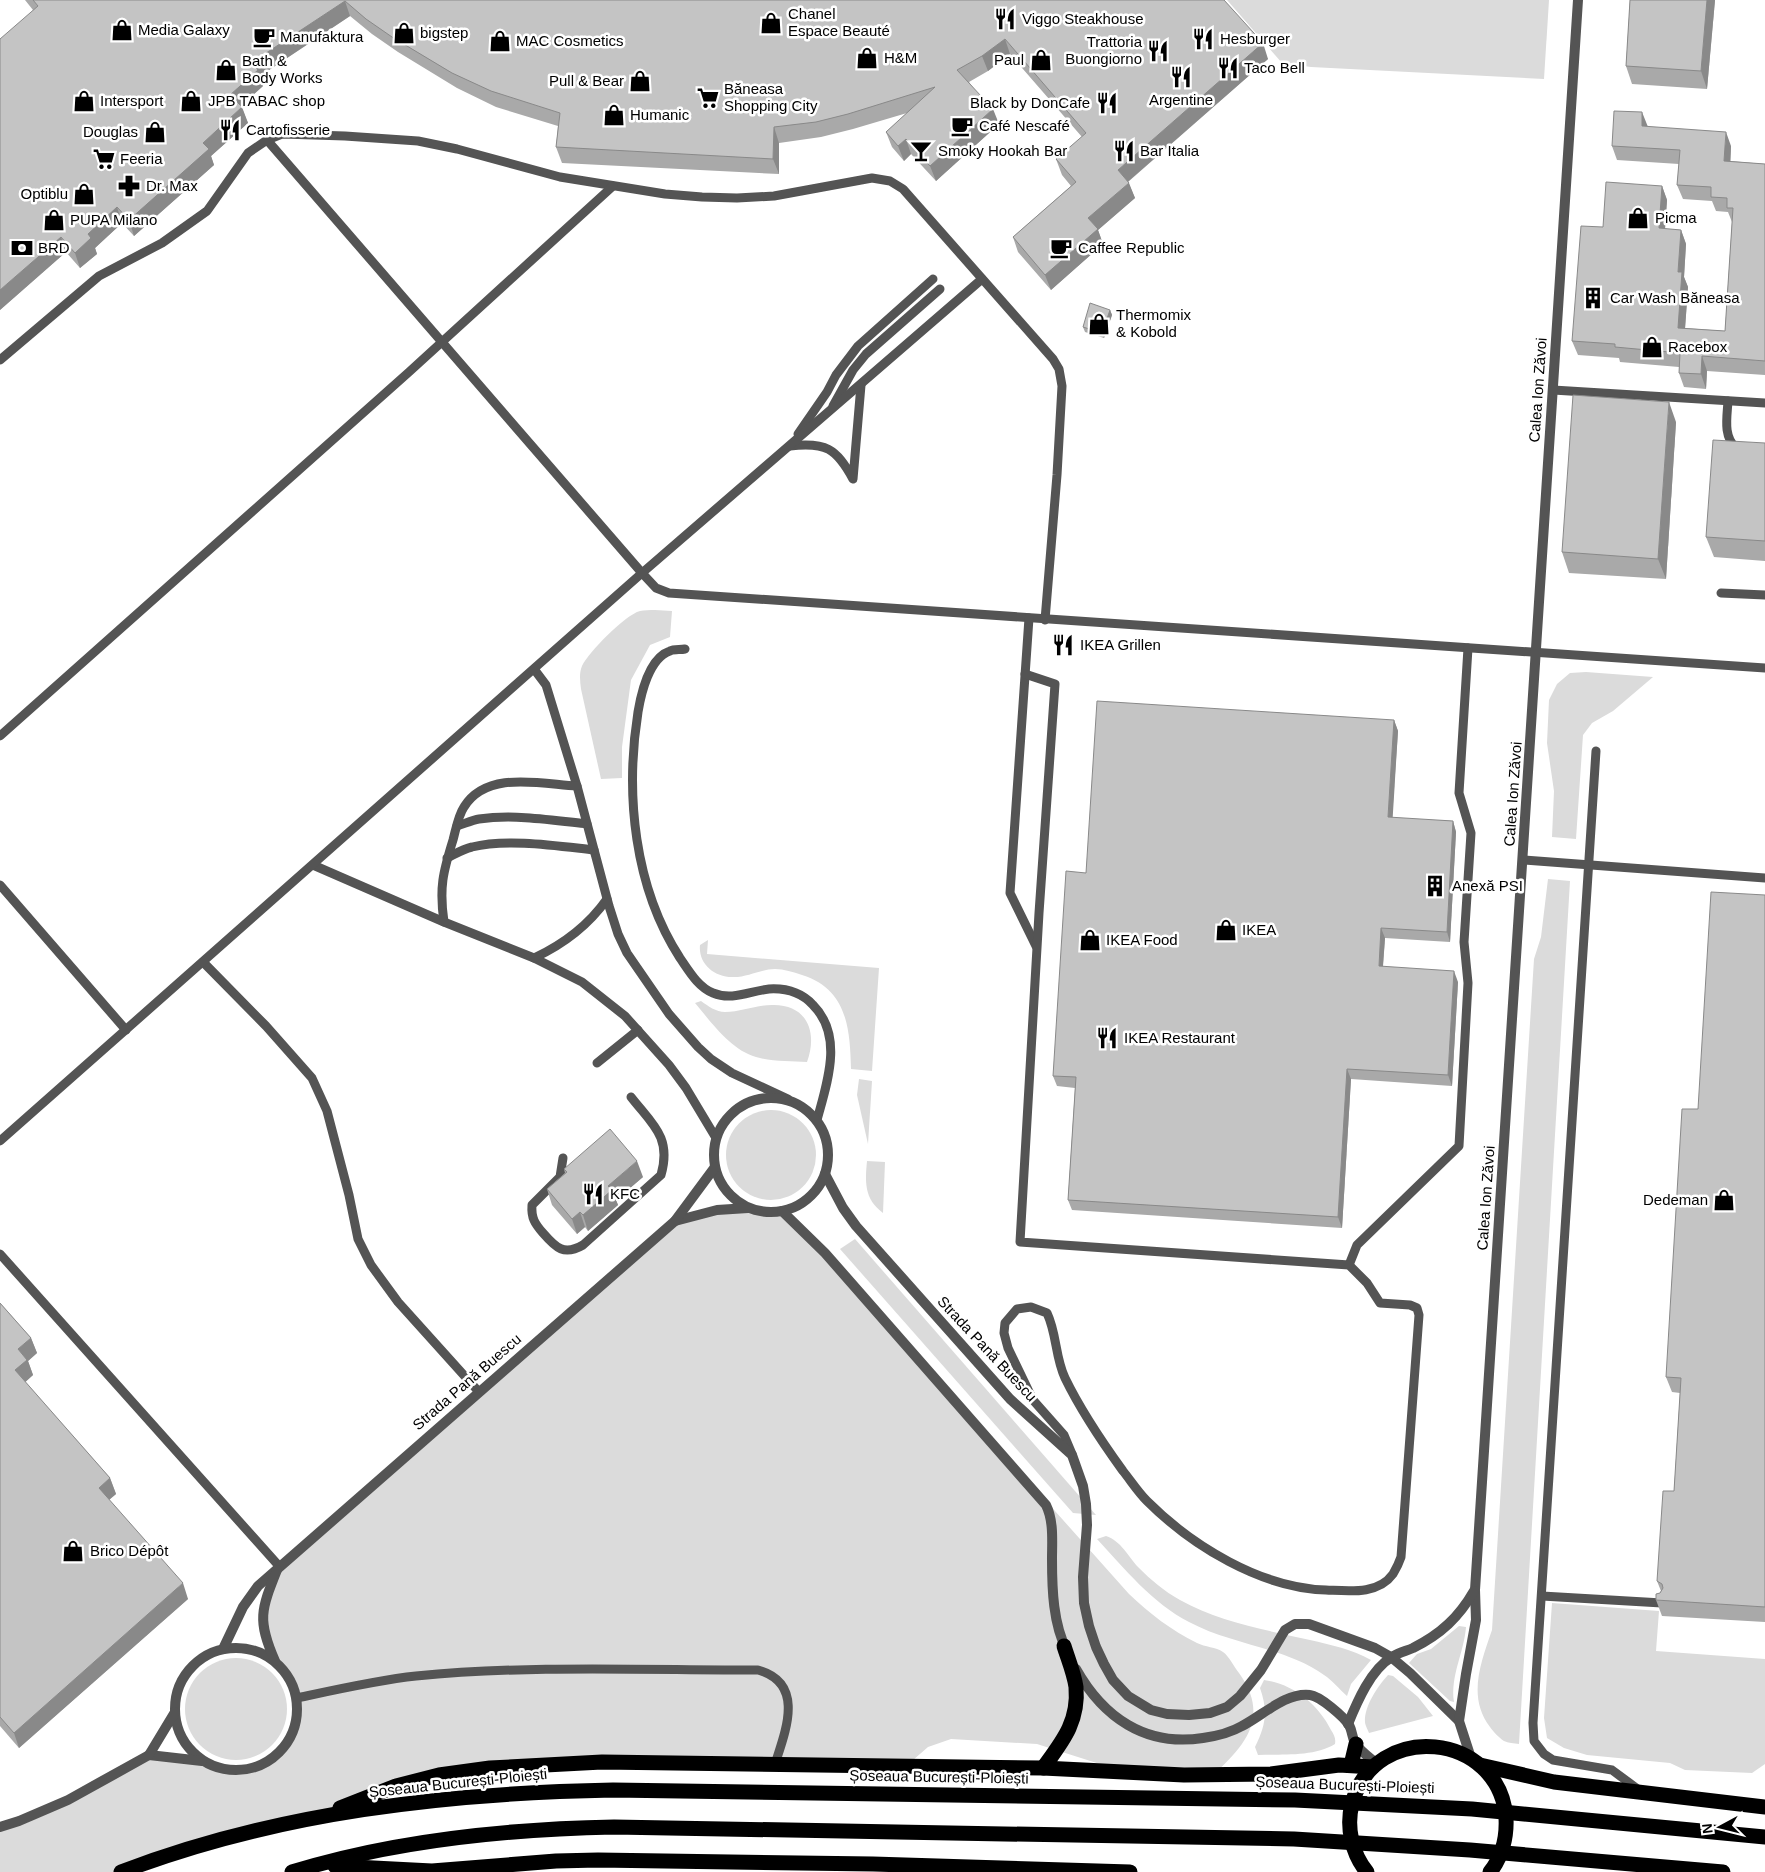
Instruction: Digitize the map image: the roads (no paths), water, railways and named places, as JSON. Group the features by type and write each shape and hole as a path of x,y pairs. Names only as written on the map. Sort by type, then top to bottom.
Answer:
{"highway":[{"path":"1043,1768 1066,1736 1072,1724 1076,1687 1064,1646"},
{"path":"1350,1765 1356,1744"},
{"path":"1367,1872 1355,1853 1351,1836 1350,1821 1356,1791 1375,1766 1400,1751 1422,1746 1443,1747 1455,1750 1475,1761 1554,1782 1761,1804"},
{"path":"1475,1761 1491,1777 1499,1790 1505,1806 1505,1838 1500,1856 1490,1872"},
{"path":"311,1819 396,1786 438,1775 490,1768 602,1762 1043,1768 1184,1775 1271,1774 1350,1765 1375,1766"},
{"name":"Șoseaua București-Ploiești","path":"121,1872 194,1846 311,1819 425,1802 534,1791 613,1790 1295,1800 1472,1809 1765,1837"},
{"path":"292,1872 314,1865 383,1850 429,1843 535,1829 614,1827 1294,1839 1397,1845 1723,1872"},
{"path":"314,1865 432,1872 598,1860 873,1864 1130,1872"}],"street":[{"name":"Calea Ion Zăvoi","path":"1459,1721 1476,1620 1475,1590 1524,860 1578,0"},
{"path":"768,1097 788,1100 802,1106 817,1120 827,1145 828,1158 825,1174 818,1188 801,1204 782,1211 768,1212 748,1208 733,1197 722,1185 715,1167 714,1152 716,1138 730,1114 742,1105 768,1097"},
{"name":"Strada Pană Buescu","path":"223,1649 250,1595 279,1566 675,1221 715,1167"},
{"name":"Strada Pană Buescu","path":"825,1174 843,1208 856,1226 1010,1399 1072,1454 1083,1486 1086,1504 1087,1526 1083,1577 1084,1602 1089,1626 1096,1647 1113,1680 1128,1696 1151,1710 1167,1714 1189,1715 1210,1713 1227,1707 1240,1696 1260,1670 1285,1630 1295,1624 1309,1624 1356,1640 1391,1657 1459,1721 1475,1761"},
{"name":"Strada Pană Buescu","path":"675,1221 717,1210 748,1208"},
{"path":"782,1211 825,1253 1046,1505 1051,1521 1053,1595 1057,1621 1064,1646 1088,1689 1102,1705 1136,1730 1154,1736 1193,1740 1226,1733 1242,1727 1288,1699 1309,1695 1322,1701 1348,1724 1356,1744 1375,1766"},
{"name":"Strada Pană Buescu","path":"275,1661 265,1639 263,1613 265,1602 279,1566"},
{"name":"Calea Ion Zăvoi","path":"1348,1724 1367,1684 1391,1657 1413,1648 1447,1627 1457,1617 1475,1590"},
{"path":"149,1755 202,1761 213,1766 236,1771 263,1765 275,1758 288,1743 297,1719 297,1698 290,1678 275,1661 260,1652 242,1648 223,1649 207,1655 193,1665 182,1679 176,1695 175,1712 178,1731 188,1748 202,1761"},
{"path":"0,1827 68,1800 149,1755 175,1712"}],"lane":[{"path":"0,360 99,276 162,243 207,211 248,153 267,140 282,134 418,141 457,149 560,177 665,194 737,198 774,196 872,178 890,181 903,189 1053,359 1059,369 1061,377 1060,429 1044,620"},
{"path":"267,140 642,573 656,588 669,593 1765,668"},
{"path":"0,736 442,341 612,186"},
{"path":"790,446 827,392 836,375 858,346 933,279"},
{"path":"0,1141 642,573 982,279"},
{"path":"831,411 853,370 866,354 940,289"},
{"path":"790,446 810,444 824,447 842,459 853,479 861,385"},
{"path":"1553,390 1765,404"},
{"path":"1728,401 1726,429 1728,438 1736,449 1742,452"},
{"path":"1721,593 1765,595"},
{"path":"1029,618 1010,893 1037,948"},
{"path":"1349,1266 1357,1245 1459,1146 1468,983 1464,942 1471,833 1459,792 1468,648"},
{"path":"685,649 669,651 656,662 645,682 635,734 636,836 651,898 661,926 690,973 701,985 713,993 724,996 736,996 767,989 784,989 796,992 809,1000 818,1010 826,1022 831,1057 817,1120"},
{"path":"534,669 546,685 577,786 607,899 618,934 627,953 669,1014 698,1047 719,1066 788,1100"},
{"path":"1025,674 1055,684 1020,1242 1349,1266 1368,1283 1380,1303 1410,1305 1417,1308 1419,1315 1401,1557 1393,1575 1382,1585 1368,1590 1321,1590 1271,1579 1244,1570 1209,1550 1183,1532 1146,1500 1099,1438 1065,1378 1059,1363 1051,1322 1047,1313 1031,1307 1017,1309 1005,1323 1004,1333 1008,1348 1033,1400 1064,1435 1072,1454"},
{"path":"1596,751 1533,1723 1534,1741 1544,1754 1553,1760 1612,1770 1642,1792"},
{"path":"444,922 440,898 442,874 463,808 469,800 489,786 512,782 577,786"},
{"path":"457,826 477,820 493,818 554,820 587,824"},
{"path":"447,858 472,847 493,844 560,846 594,850"},
{"path":"1524,860 1765,878"},
{"path":"313,865 444,922 534,958 582,982 602,997 638,1030 669,1065 686,1088 716,1138"},
{"path":"0,885 126,1030"},
{"path":"534,958 550,951 570,938 586,925 607,899"},
{"path":"203,962 266,1026 312,1078 327,1110 358,1239 371,1266 398,1302 478,1392"},
{"path":"597,1063 638,1030"},
{"path":"563,1158 560,1177 532,1205 532,1215 534,1223 555,1247 574,1250 583,1245 661,1175 664,1159 663,1140 631,1097"},
{"path":"0,1254 279,1566"},
{"path":"1542,1596 1662,1603"},
{"path":"297,1698 414,1676 473,1672 545,1669 758,1670 771,1674 785,1690 790,1707 787,1727 776,1764"}],"place":[{"name":"Viggo Steakhouse","path":"1005,19"},
{"name":"Chanel Espace Beauté","path":"771,23"},
{"name":"Media Galaxy","path":"122,30"},
{"name":"bigstep","path":"404,33"},
{"name":"Manufaktura","path":"264,37"},
{"name":"Hesburger","path":"1203,39"},
{"name":"MAC Cosmetics","path":"500,41"},
{"name":"Trattoria Buongiorno","path":"1158,51"},
{"name":"H&M","path":"867,58"},
{"name":"Paul","path":"1041,60"},
{"name":"Taco Bell","path":"1228,68"},
{"name":"Bath & Body Works","path":"226,70"},
{"name":"Argentine","path":"1181,77"},
{"name":"Pull & Bear","path":"640,81"},
{"name":"Băneasa Shopping City","path":"708,98"},
{"name":"Intersport","path":"84,101"},
{"name":"JPB TABAC shop","path":"191,101"},
{"name":"Black by DonCafe","path":"1107,103"},
{"name":"Humanic","path":"614,115"},
{"name":"Café Nescafé","path":"962,126"},
{"name":"Cartofisserie","path":"230,130"},
{"name":"Douglas","path":"155,132"},
{"name":"Smoky Hookah Bar","path":"921,151"},
{"name":"Bar Italia","path":"1124,151"},
{"name":"Feeria","path":"104,159"},
{"name":"Dr. Max","path":"129,186"},
{"name":"Optiblu","path":"84,194"},
{"name":"Picma","path":"1638,218"},
{"name":"PUPA Milano","path":"54,220"},
{"name":"BRD","path":"22,248"},
{"name":"Caffee Republic","path":"1061,248"},
{"name":"Car Wash Băneasa","path":"1593,298"},
{"name":"Thermomix & Kobold","path":"1099,324"},
{"name":"Racebox","path":"1652,347"},
{"name":"IKEA Grillen","path":"1063,645"},
{"name":"Anexă PSI","path":"1435,886"},
{"name":"IKEA","path":"1226,930"},
{"name":"IKEA Food","path":"1090,940"},
{"name":"IKEA Restaurant","path":"1107,1038"},
{"name":"KFC","path":"593,1194"},
{"name":"Dedeman","path":"1724,1200"},
{"name":"Brico Dépôt","path":"73,1551"}]}
